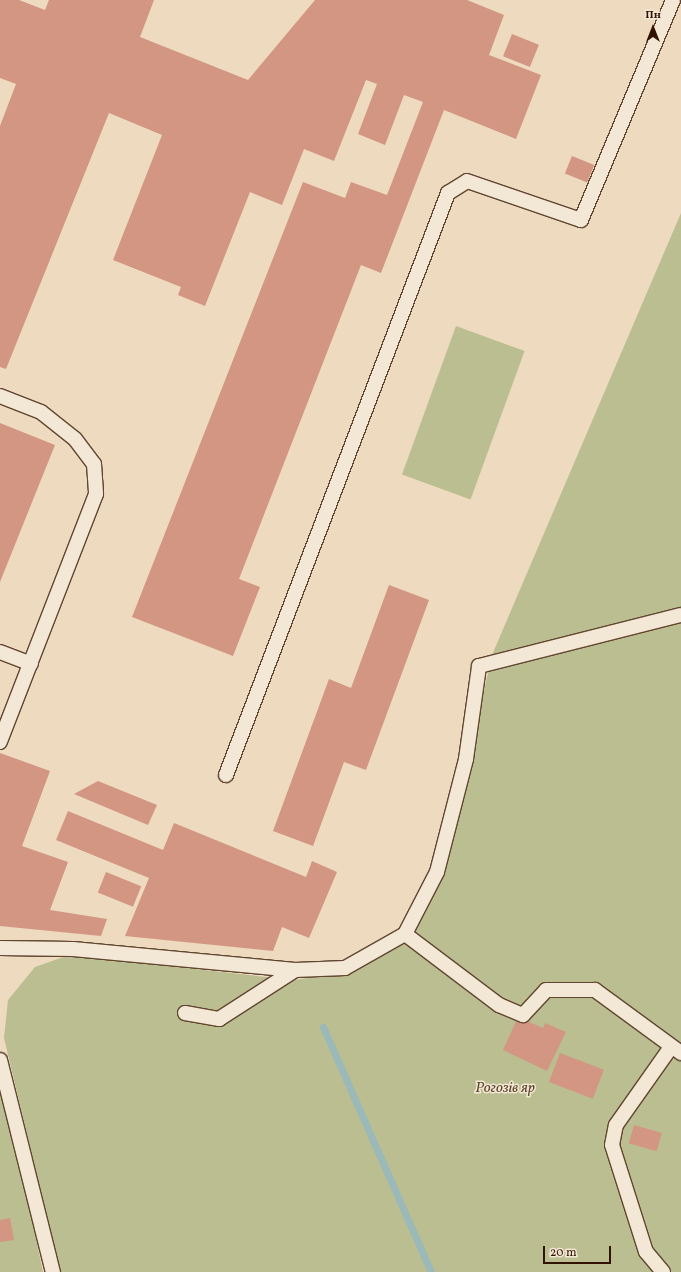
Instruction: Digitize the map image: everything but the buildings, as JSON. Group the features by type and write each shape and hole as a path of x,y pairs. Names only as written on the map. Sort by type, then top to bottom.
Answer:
{"lane":[{"path":"226,774 448,193 467,181 581,220 673,0"},
{"path":"0,396 41,412 75,439 94,464 96,494 0,742"},
{"path":"0,948 73,949 295,970 345,968 405,934 437,872 466,759 479,666 681,615"},
{"path":"0,652 31,664"},
{"path":"405,934 499,1004 511,1010 523,1015 546,990 595,990 676,1050 616,1125 612,1145 646,1252 663,1272"},
{"path":"185,1013 219,1019 295,970"},
{"path":"0,1060 53,1272"}],"green space":[{"name":"Рогозів яр","path":"681,213 681,1272 60,1272 4,1038 8,1000 35,967 69,955 293,980 347,973 406,942 443,872 492,655"},
{"path":"456,326 525,351 471,499 402,474"},
{"path":"0,1090 12,1126 43,1272 0,1272"}],"waterway":[{"path":"323,1027 431,1272"}]}
